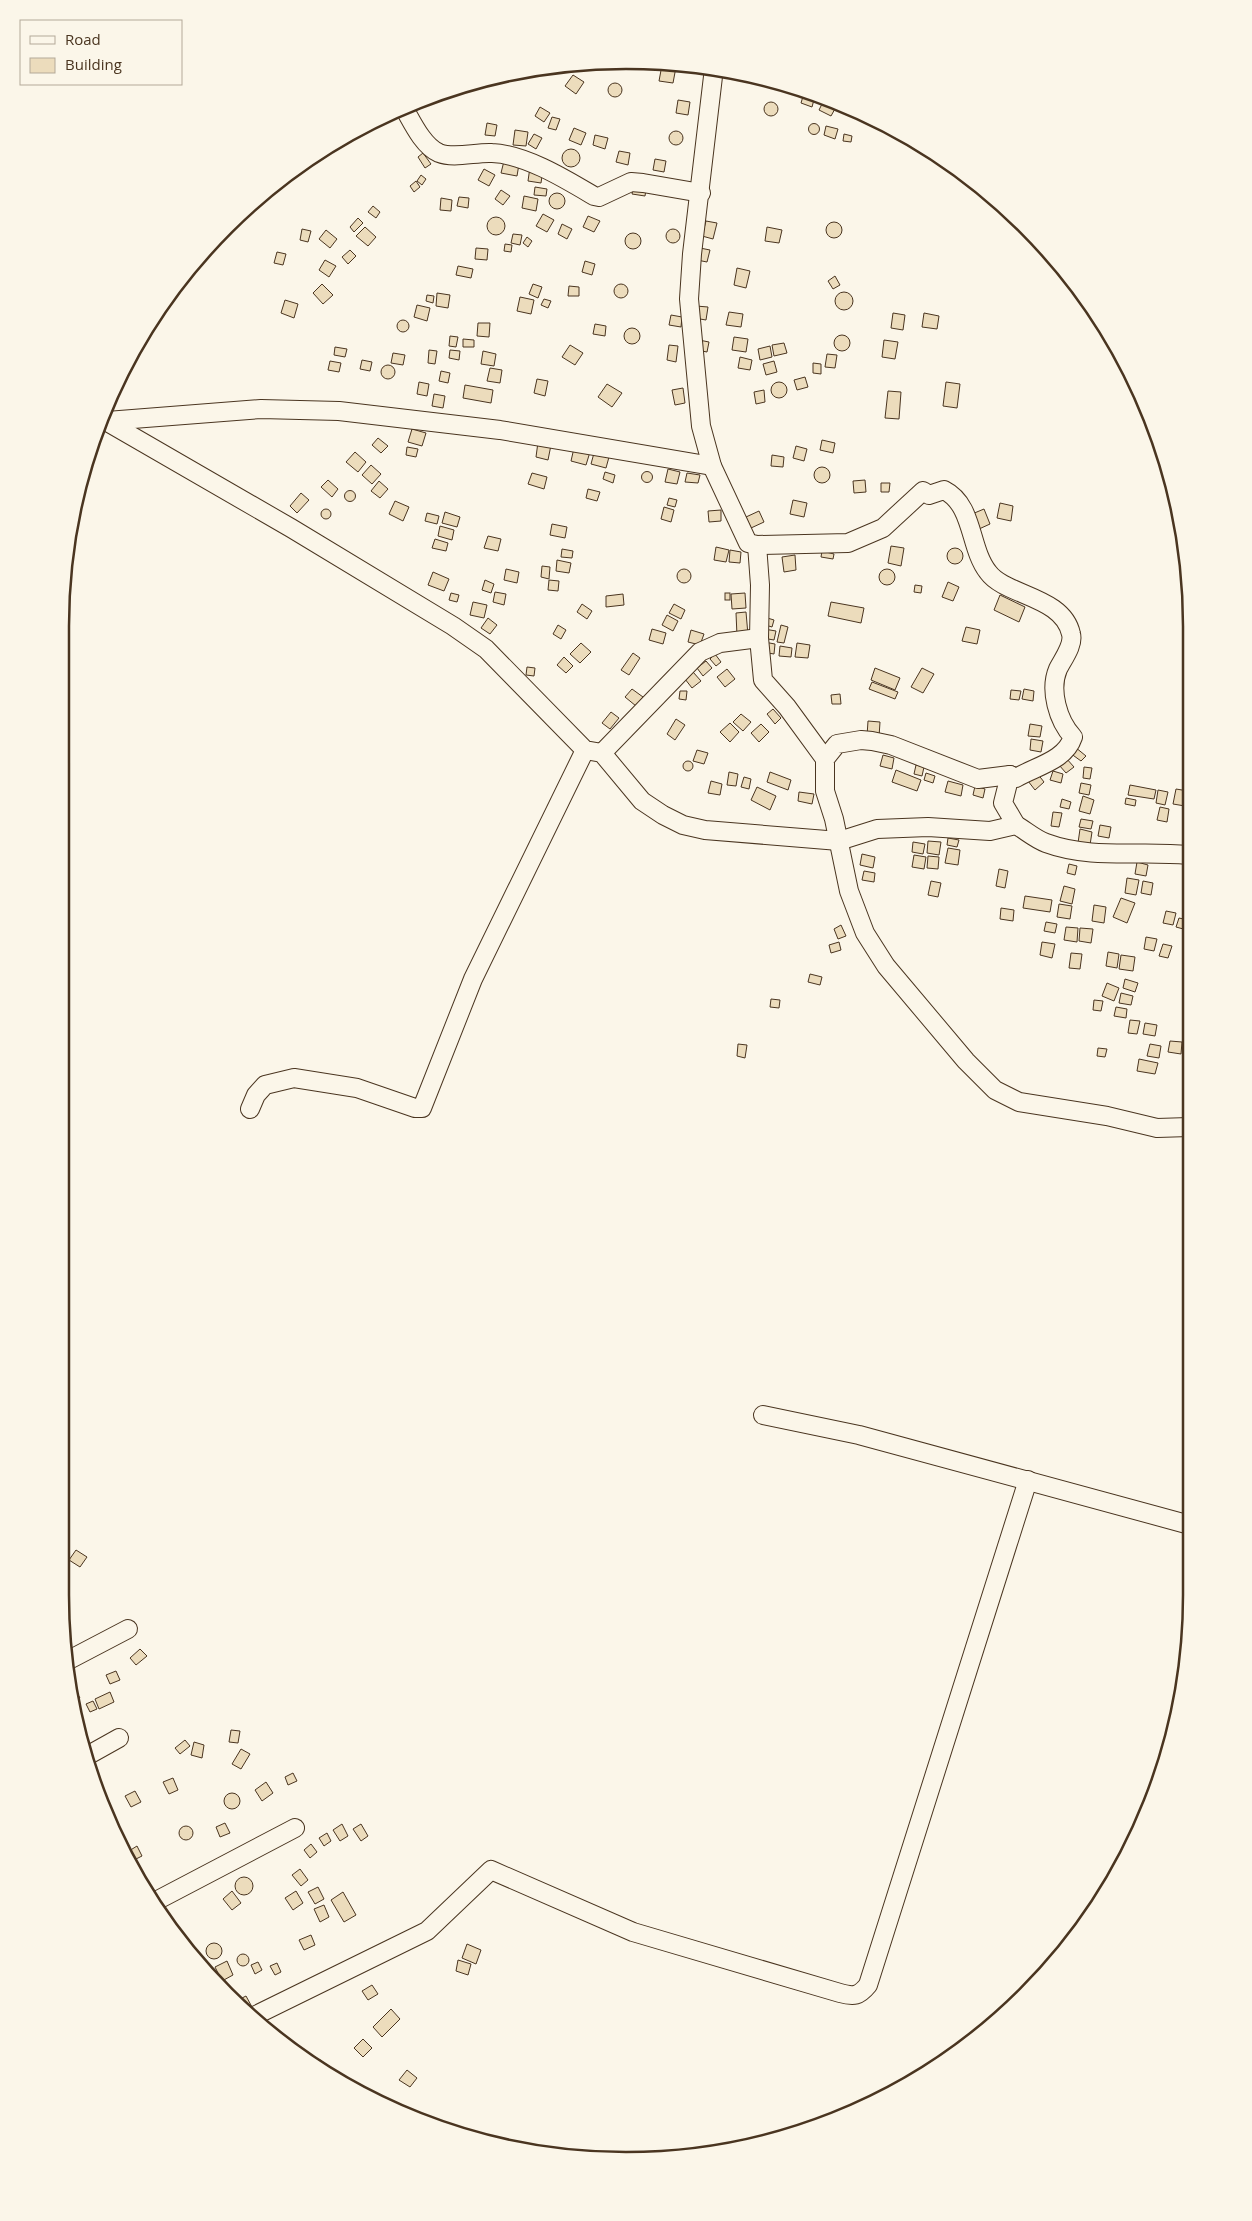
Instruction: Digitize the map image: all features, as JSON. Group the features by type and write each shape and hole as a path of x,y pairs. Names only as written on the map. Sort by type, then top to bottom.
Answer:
{"street":[{"path":"713,76 701,193 692,254 689,299 701,426 712,466 748,543 757,546 848,543 883,528 923,491 929,494 944,490 951,494 964,513 988,573 1002,583 1045,603 1064,619 1071,634 1071,642 1057,672 1055,692 1063,724 1073,737 1068,750 1038,768 1016,778 1010,775 978,779 891,746 861,740 837,744 825,759"},
{"path":"408,113 428,145 438,152 447,154 493,153 508,155 567,178 594,196 599,196 631,182 643,182 701,193"},
{"path":"108,420 261,409 339,411 500,430 712,466"},
{"path":"108,421 291,528 453,626 486,649 642,801 663,815 683,824 705,830 839,841 876,829 928,827 990,831 1016,825"},
{"path":"757,546 760,585 759,638 763,680 787,706 825,759 825,791 839,841 848,892 864,933 886,966 942,1034 996,1090 1019,1102 1107,1116 1157,1128 1183,1127"},
{"path":"250,1109 256,1095 265,1085 294,1078 356,1088 415,1108 422,1108 473,979 593,752 700,652 720,643 759,638"},
{"path":"1010,775 1003,803 1016,825 1045,842 1082,852 1099,854 1183,855"},
{"path":"763,1415 859,1435 1183,1522"},
{"path":"259,2014 427,1931 491,1870 633,1932 840,1994 853,1996 860,1994 868,1985 1028,1480"},
{"path":"73,1658 128,1629"},
{"path":"92,1753 119,1738"},
{"path":"159,1899 295,1828"}],"building":[{"path":"661,70 675,71 673,83 659,81"},
{"path":"573,75 584,82 576,94 565,86"},
{"path":"615,83 620,85 622,90 620,95 615,97 610,95 608,90 610,85"},
{"path":"803,97 814,101 812,107 801,103"},
{"path":"678,100 690,102 688,115 676,113"},
{"path":"768,102 774,102 778,109 774,116 768,116 764,112 764,106"},
{"path":"822,104 835,109 831,116 819,110"},
{"path":"540,107 550,113 544,122 535,116"},
{"path":"552,117 560,119 556,130 548,128"},
{"path":"487,123 497,125 495,136 485,135"},
{"path":"812,124 816,124 819,129 818,133 812,134 809,131 809,127"},
{"path":"826,126 838,129 835,139 824,135"},
{"path":"574,128 586,133 581,145 569,140"},
{"path":"515,130 528,132 526,146 513,145"},
{"path":"673,131 679,131 683,138 679,145 673,145 669,141 669,135"},
{"path":"534,134 542,138 536,149 528,144"},
{"path":"844,134 852,136 851,142 843,141"},
{"path":"595,135 608,138 605,149 593,145"},
{"path":"571,149 577,152 580,158 577,164 571,167 565,164 562,158 565,152"},
{"path":"619,151 630,153 628,165 616,162"},
{"path":"423,153 431,164 425,168 418,157"},
{"path":"655,159 666,161 664,172 653,170"},
{"path":"504,161 519,164 517,176 501,173"},
{"path":"530,167 543,169 541,183 528,181"},
{"path":"484,169 495,175 489,186 478,180"},
{"path":"421,175 426,179 422,185 417,181"},
{"path":"416,181 420,187 414,192 410,186"},
{"path":"635,181 647,183 645,196 632,194"},
{"path":"535,187 547,189 546,196 534,195"},
{"path":"501,190 510,196 503,205 495,199"},
{"path":"554,193 560,193 565,198 563,207 554,209 549,204 549,198"},
{"path":"524,196 538,199 536,211 522,208"},
{"path":"459,197 469,198 468,208 457,206"},
{"path":"441,198 452,200 451,211 440,210"},
{"path":"373,206 380,212 376,218 368,212"},
{"path":"543,214 554,220 547,232 536,226"},
{"path":"588,216 600,221 594,232 583,227"},
{"path":"496,217 502,220 505,226 502,232 496,235 490,232 487,226 490,220"},
{"path":"358,218 363,223 354,232 350,227"},
{"path":"706,221 717,223 713,239 702,236"},
{"path":"834,222 840,224 842,230 840,236 834,238 828,236 826,230 828,224"},
{"path":"562,224 572,229 567,239 558,234"},
{"path":"365,227 376,237 368,246 356,236"},
{"path":"767,227 782,230 779,243 765,241"},
{"path":"302,229 311,231 308,242 300,240"},
{"path":"670,229 676,229 680,236 676,243 670,243 666,239 666,233"},
{"path":"326,230 337,239 330,248 319,239"},
{"path":"633,233 639,235 641,241 639,247 633,249 627,247 625,241 627,235"},
{"path":"513,234 522,235 520,245 511,243"},
{"path":"527,237 532,241 528,247 523,243"},
{"path":"505,244 512,245 511,252 504,251"},
{"path":"476,248 488,249 487,260 475,259"},
{"path":"700,248 710,250 707,262 697,260"},
{"path":"350,250 356,256 348,264 342,257"},
{"path":"277,252 286,254 283,265 274,263"},
{"path":"325,260 336,266 329,277 319,270"},
{"path":"585,261 595,264 592,275 582,272"},
{"path":"458,266 473,269 471,278 456,275"},
{"path":"737,268 750,271 746,288 734,285"},
{"path":"835,276 840,285 833,289 828,281"},
{"path":"322,284 333,295 323,304 313,293"},
{"path":"533,284 542,287 538,298 529,294"},
{"path":"621,284 626,286 628,291 626,296 621,298 616,296 614,291 616,286"},
{"path":"569,286 579,287 579,296 568,296"},
{"path":"844,292 850,295 853,301 850,307 844,310 838,307 835,301 838,295"},
{"path":"437,293 450,295 448,308 436,306"},
{"path":"427,295 434,296 433,303 426,301"},
{"path":"520,297 534,300 531,314 517,311"},
{"path":"544,299 551,301 548,308 541,305"},
{"path":"285,300 298,304 294,318 281,313"},
{"path":"417,305 430,308 427,321 414,317"},
{"path":"696,306 708,307 706,320 694,318"},
{"path":"729,312 743,314 741,327 726,325"},
{"path":"893,313 905,315 903,330 891,328"},
{"path":"924,313 939,316 937,329 922,327"},
{"path":"671,315 682,317 681,327 669,325"},
{"path":"401,320 405,320 409,326 405,332 401,332 397,328 397,324"},
{"path":"478,323 490,323 489,337 477,336"},
{"path":"595,324 606,326 605,336 593,334"},
{"path":"629,328 635,328 640,333 638,342 629,344 624,339 624,333"},
{"path":"839,335 845,335 850,340 848,349 839,351 834,346 834,340"},
{"path":"450,336 458,337 456,347 449,346"},
{"path":"734,337 748,339 746,352 732,350"},
{"path":"463,339 474,340 474,347 463,347"},
{"path":"699,340 709,342 707,352 697,350"},
{"path":"884,340 898,342 895,359 882,357"},
{"path":"784,343 787,353 774,356 772,345"},
{"path":"570,345 583,353 575,365 562,357"},
{"path":"669,345 678,346 676,362 667,360"},
{"path":"770,346 772,357 760,360 758,349"},
{"path":"335,347 347,349 345,357 334,355"},
{"path":"429,350 437,351 435,364 428,363"},
{"path":"450,350 460,351 459,360 449,358"},
{"path":"483,351 496,354 494,366 481,364"},
{"path":"393,353 405,355 403,365 391,363"},
{"path":"827,354 837,355 835,368 825,367"},
{"path":"740,357 752,360 750,370 738,368"},
{"path":"362,360 372,362 370,371 360,369"},
{"path":"330,361 341,363 339,372 328,370"},
{"path":"774,361 777,372 766,375 763,364"},
{"path":"813,363 821,364 821,374 813,373"},
{"path":"385,365 391,365 395,372 391,379 385,379 381,375 381,369"},
{"path":"490,368 502,370 500,383 487,381"},
{"path":"441,371 450,373 448,383 439,381"},
{"path":"805,377 808,387 797,390 794,380"},
{"path":"537,379 548,381 545,396 534,393"},
{"path":"419,382 429,384 427,396 417,394"},
{"path":"776,382 782,382 787,387 785,396 776,398 771,393 771,387"},
{"path":"946,382 960,384 957,408 943,406"},
{"path":"607,384 622,393 612,407 598,397"},
{"path":"465,385 493,390 491,403 463,398"},
{"path":"683,388 685,403 675,405 672,390"},
{"path":"764,390 765,402 756,404 754,392"},
{"path":"888,391 901,392 899,419 885,418"},
{"path":"434,394 445,396 443,408 432,406"},
{"path":"412,429 426,433 422,446 408,442"},
{"path":"378,438 388,446 381,453 372,445"},
{"path":"822,440 835,443 833,453 820,450"},
{"path":"538,442 551,445 548,460 536,457"},
{"path":"796,446 807,449 804,461 793,458"},
{"path":"407,447 418,449 416,457 406,455"},
{"path":"574,448 590,452 586,465 571,461"},
{"path":"355,452 366,462 358,472 346,462"},
{"path":"594,453 609,457 606,468 591,464"},
{"path":"772,455 784,457 783,467 771,466"},
{"path":"371,465 381,474 372,484 362,475"},
{"path":"822,467 828,469 830,475 828,481 822,483 816,481 814,475 816,469"},
{"path":"668,469 680,472 677,484 665,482"},
{"path":"605,472 615,475 613,483 603,479"},
{"path":"645,472 649,472 652,477 651,481 645,482 642,479 642,475"},
{"path":"532,473 547,477 544,489 528,484"},
{"path":"687,473 700,475 698,483 685,482"},
{"path":"328,480 338,489 332,497 321,487"},
{"path":"865,480 866,492 854,493 853,481"},
{"path":"379,481 388,489 380,498 371,491"},
{"path":"881,483 890,483 889,492 881,492"},
{"path":"588,489 600,492 597,501 586,498"},
{"path":"350,490 356,496 350,502 344,496"},
{"path":"301,493 309,500 297,513 290,506"},
{"path":"669,498 677,500 675,507 667,505"},
{"path":"793,500 807,503 804,517 790,514"},
{"path":"395,501 409,507 403,521 389,514"},
{"path":"1000,503 1013,506 1011,521 997,518"},
{"path":"664,507 674,510 671,522 661,519"},
{"path":"324,509 328,509 331,514 330,518 324,519 321,516 321,512"},
{"path":"984,509 990,524 979,529 972,514"},
{"path":"721,510 721,521 709,522 708,511"},
{"path":"759,511 764,522 751,528 746,517"},
{"path":"445,512 460,517 457,527 442,523"},
{"path":"427,513 439,516 437,524 425,521"},
{"path":"552,524 567,527 565,538 550,535"},
{"path":"440,526 454,530 452,540 438,536"},
{"path":"488,536 501,539 498,551 484,548"},
{"path":"435,539 448,543 446,551 432,548"},
{"path":"891,546 904,548 901,566 888,563"},
{"path":"716,547 729,550 726,562 714,560"},
{"path":"955,548 961,550 963,556 961,562 955,564 949,562 947,556 949,550"},
{"path":"562,549 573,551 572,558 561,557"},
{"path":"730,550 741,552 740,563 729,562"},
{"path":"822,551 834,554 833,559 821,557"},
{"path":"795,555 796,570 784,572 782,557"},
{"path":"557,560 571,563 569,573 556,571"},
{"path":"542,566 550,567 549,579 541,577"},
{"path":"506,569 519,572 517,583 504,580"},
{"path":"684,569 689,571 691,576 689,581 684,583 679,581 677,576 679,571"},
{"path":"887,569 893,571 895,577 893,583 887,585 881,583 879,577 881,571"},
{"path":"433,572 449,579 444,591 428,585"},
{"path":"485,580 494,584 491,593 482,590"},
{"path":"549,580 559,581 558,591 548,590"},
{"path":"948,582 959,587 953,601 942,597"},
{"path":"915,585 922,586 921,593 914,592"},
{"path":"495,592 506,594 504,605 493,602"},
{"path":"451,593 459,595 457,602 449,600"},
{"path":"725,593 730,593 730,600 725,600"},
{"path":"745,593 746,608 732,609 731,594"},
{"path":"623,594 624,605 606,607 606,596"},
{"path":"1000,595 1025,607 1019,622 994,610"},
{"path":"473,602 487,605 484,618 470,615"},
{"path":"831,602 864,608 861,623 828,616"},
{"path":"582,604 592,611 587,619 577,612"},
{"path":"674,604 685,610 681,619 669,613"},
{"path":"746,612 748,635 737,636 736,613"},
{"path":"667,615 678,621 673,631 662,625"},
{"path":"764,617 774,620 772,627 762,624"},
{"path":"488,618 497,625 490,634 481,628"},
{"path":"558,625 566,630 561,639 553,634"},
{"path":"781,625 788,627 784,643 777,642"},
{"path":"966,627 980,630 977,644 962,641"},
{"path":"652,629 666,633 663,644 649,640"},
{"path":"764,629 776,631 774,640 762,638"},
{"path":"691,630 704,634 700,645 688,642"},
{"path":"764,642 775,644 774,654 762,652"},
{"path":"581,643 591,652 580,663 570,654"},
{"path":"797,643 810,645 808,658 795,657"},
{"path":"780,646 792,648 791,657 779,656"},
{"path":"633,653 640,658 629,675 621,670"},
{"path":"715,654 721,662 716,666 710,659"},
{"path":"564,657 573,666 566,673 557,665"},
{"path":"706,661 712,668 703,676 697,668"},
{"path":"527,667 535,668 534,676 526,675"},
{"path":"875,668 900,678 895,690 871,680"},
{"path":"922,668 934,674 923,693 911,687"},
{"path":"727,669 735,679 725,687 717,677"},
{"path":"693,672 701,681 692,688 685,679"},
{"path":"872,682 898,692 895,699 869,689"},
{"path":"632,689 643,697 636,706 625,697"},
{"path":"1024,689 1034,691 1033,701 1022,699"},
{"path":"1011,690 1021,691 1019,700 1010,699"},
{"path":"680,691 687,691 686,700 679,699"},
{"path":"840,694 841,704 832,704 831,695"},
{"path":"773,709 781,718 775,724 767,714"},
{"path":"611,712 619,718 610,729 602,723"},
{"path":"741,714 751,722 743,731 733,722"},
{"path":"676,719 685,725 675,740 667,734"},
{"path":"868,721 880,722 879,737 867,736"},
{"path":"730,723 739,732 730,742 720,732"},
{"path":"761,724 769,732 759,742 751,733"},
{"path":"1030,724 1042,726 1040,737 1028,736"},
{"path":"1031,739 1043,741 1041,752 1030,750"},
{"path":"1075,747 1086,756 1081,761 1070,753"},
{"path":"697,750 708,753 704,764 693,761"},
{"path":"883,755 894,758 892,769 880,766"},
{"path":"1066,758 1074,767 1066,773 1059,765"},
{"path":"686,761 690,761 693,766 692,770 686,771 683,768 683,764"},
{"path":"916,765 924,767 922,776 914,774"},
{"path":"1084,767 1092,768 1090,779 1083,778"},
{"path":"896,770 921,780 917,791 892,782"},
{"path":"1053,771 1063,774 1061,783 1050,780"},
{"path":"729,772 738,774 736,786 727,785"},
{"path":"770,772 791,780 788,790 767,782"},
{"path":"926,773 935,776 933,783 924,780"},
{"path":"1037,773 1044,782 1035,790 1028,781"},
{"path":"744,777 751,779 749,789 741,787"},
{"path":"711,781 722,784 720,795 708,793"},
{"path":"948,781 963,785 961,796 945,792"},
{"path":"1081,783 1091,785 1089,795 1079,793"},
{"path":"1130,785 1156,790 1154,799 1128,795"},
{"path":"975,786 985,789 983,798 973,795"},
{"path":"757,787 776,796 770,810 751,800"},
{"path":"1176,789 1183,790 1183,806 1173,804"},
{"path":"1158,790 1168,792 1165,805 1156,803"},
{"path":"799,792 814,794 812,804 798,801"},
{"path":"1083,796 1094,800 1090,814 1079,811"},
{"path":"1126,798 1136,800 1135,806 1125,804"},
{"path":"1062,799 1071,802 1069,809 1060,807"},
{"path":"1160,807 1169,809 1167,822 1157,820"},
{"path":"1053,812 1062,813 1059,827 1051,826"},
{"path":"1081,819 1093,821 1091,829 1079,827"},
{"path":"1100,825 1111,827 1109,838 1098,836"},
{"path":"1080,829 1092,832 1090,845 1078,843"},
{"path":"948,838 959,840 957,847 947,845"},
{"path":"928,841 941,842 939,855 927,853"},
{"path":"913,842 925,844 923,854 912,852"},
{"path":"948,848 960,850 958,865 945,863"},
{"path":"862,854 875,857 873,868 860,865"},
{"path":"914,855 926,857 924,869 912,867"},
{"path":"928,856 939,857 938,869 927,868"},
{"path":"1137,862 1148,865 1146,876 1135,874"},
{"path":"1069,864 1077,866 1075,875 1067,873"},
{"path":"999,869 1008,871 1005,888 996,886"},
{"path":"864,871 875,873 874,882 862,880"},
{"path":"1127,878 1139,880 1136,895 1125,893"},
{"path":"931,881 941,883 938,897 928,895"},
{"path":"1143,881 1153,883 1151,895 1141,893"},
{"path":"1064,886 1075,889 1072,904 1060,901"},
{"path":"1025,896 1052,900 1050,912 1023,908"},
{"path":"1121,898 1135,903 1127,923 1113,917"},
{"path":"1059,904 1072,906 1070,919 1057,917"},
{"path":"1094,905 1106,907 1104,923 1092,921"},
{"path":"1001,908 1014,910 1013,921 1000,919"},
{"path":"1166,911 1176,913 1173,925 1163,923"},
{"path":"1179,918 1183,919 1183,929 1176,927"},
{"path":"1046,922 1057,924 1055,933 1044,931"},
{"path":"841,925 846,936 838,939 834,929"},
{"path":"1066,927 1078,928 1077,942 1064,940"},
{"path":"1080,928 1093,929 1091,943 1079,941"},
{"path":"1146,937 1157,939 1154,951 1144,949"},
{"path":"839,942 841,950 831,953 829,945"},
{"path":"1042,942 1055,944 1052,958 1040,955"},
{"path":"1163,944 1172,946 1168,958 1159,956"},
{"path":"1108,952 1119,954 1117,968 1106,966"},
{"path":"1071,953 1082,954 1080,969 1069,968"},
{"path":"1121,955 1135,957 1133,971 1119,969"},
{"path":"810,974 822,977 820,985 808,982"},
{"path":"1125,979 1138,983 1135,992 1123,988"},
{"path":"1107,983 1119,988 1114,1001 1102,996"},
{"path":"1121,993 1133,996 1131,1005 1119,1003"},
{"path":"771,999 780,1000 779,1008 770,1007"},
{"path":"1094,1000 1103,1001 1101,1011 1093,1010"},
{"path":"1116,1007 1127,1009 1126,1018 1114,1016"},
{"path":"1130,1020 1140,1021 1137,1034 1128,1033"},
{"path":"1145,1023 1157,1025 1155,1036 1143,1034"},
{"path":"1170,1041 1182,1042 1181,1054 1168,1052"},
{"path":"738,1044 747,1045 745,1058 737,1056"},
{"path":"1150,1044 1161,1046 1159,1058 1147,1056"},
{"path":"1098,1048 1107,1049 1105,1057 1097,1056"},
{"path":"1139,1059 1158,1063 1155,1074 1137,1071"},
{"path":"76,1550 87,1557 80,1567 69,1560"},
{"path":"140,1649 147,1656 136,1665 130,1658"},
{"path":"116,1671 120,1680 110,1684 106,1675"},
{"path":"110,1692 114,1702 99,1709 95,1699"},
{"path":"93,1701 97,1709 90,1712 86,1704"},
{"path":"231,1730 240,1731 238,1743 229,1742"},
{"path":"185,1740 190,1746 180,1754 175,1748"},
{"path":"194,1742 204,1745 202,1758 191,1755"},
{"path":"241,1749 250,1754 241,1769 232,1764"},
{"path":"293,1773 297,1781 288,1785 285,1777"},
{"path":"173,1778 178,1790 169,1794 163,1782"},
{"path":"266,1782 273,1793 262,1801 255,1790"},
{"path":"135,1791 141,1802 131,1807 125,1796"},
{"path":"229,1793 235,1793 240,1798 238,1807 229,1809 224,1804 224,1798"},
{"path":"225,1823 230,1833 220,1837 216,1827"},
{"path":"342,1824 348,1836 340,1841 333,1830"},
{"path":"361,1824 368,1836 361,1841 353,1829"},
{"path":"186,1826 191,1828 193,1833 191,1838 186,1840 181,1838 179,1833 181,1828"},
{"path":"327,1833 331,1841 324,1846 319,1838"},
{"path":"311,1844 317,1852 310,1858 304,1850"},
{"path":"137,1846 142,1856 135,1859 131,1850"},
{"path":"300,1869 308,1880 301,1886 292,1875"},
{"path":"244,1877 250,1880 253,1886 250,1892 244,1895 238,1892 235,1886 238,1880"},
{"path":"318,1887 324,1899 315,1904 308,1892"},
{"path":"232,1891 241,1903 232,1910 223,1899"},
{"path":"296,1891 303,1903 293,1910 285,1898"},
{"path":"343,1892 356,1915 344,1922 331,1900"},
{"path":"324,1905 329,1917 320,1922 314,1909"},
{"path":"311,1935 315,1945 304,1950 299,1940"},
{"path":"214,1943 222,1951 214,1959 206,1951"},
{"path":"467,1944 481,1950 476,1964 462,1958"},
{"path":"241,1954 245,1954 249,1960 245,1966 241,1966 237,1962 237,1958"},
{"path":"458,1960 471,1964 468,1975 456,1971"},
{"path":"227,1961 233,1975 224,1980 215,1967"},
{"path":"258,1962 262,1970 255,1974 251,1965"},
{"path":"277,1963 281,1972 275,1975 270,1966"},
{"path":"372,1985 378,1994 368,2000 362,1991"},
{"path":"246,1996 252,2007 252,2007 242,1998"},
{"path":"391,2009 400,2019 382,2037 373,2027"},
{"path":"363,2039 372,2048 363,2057 354,2048"},
{"path":"407,2070 417,2078 410,2087 399,2080"}]}
